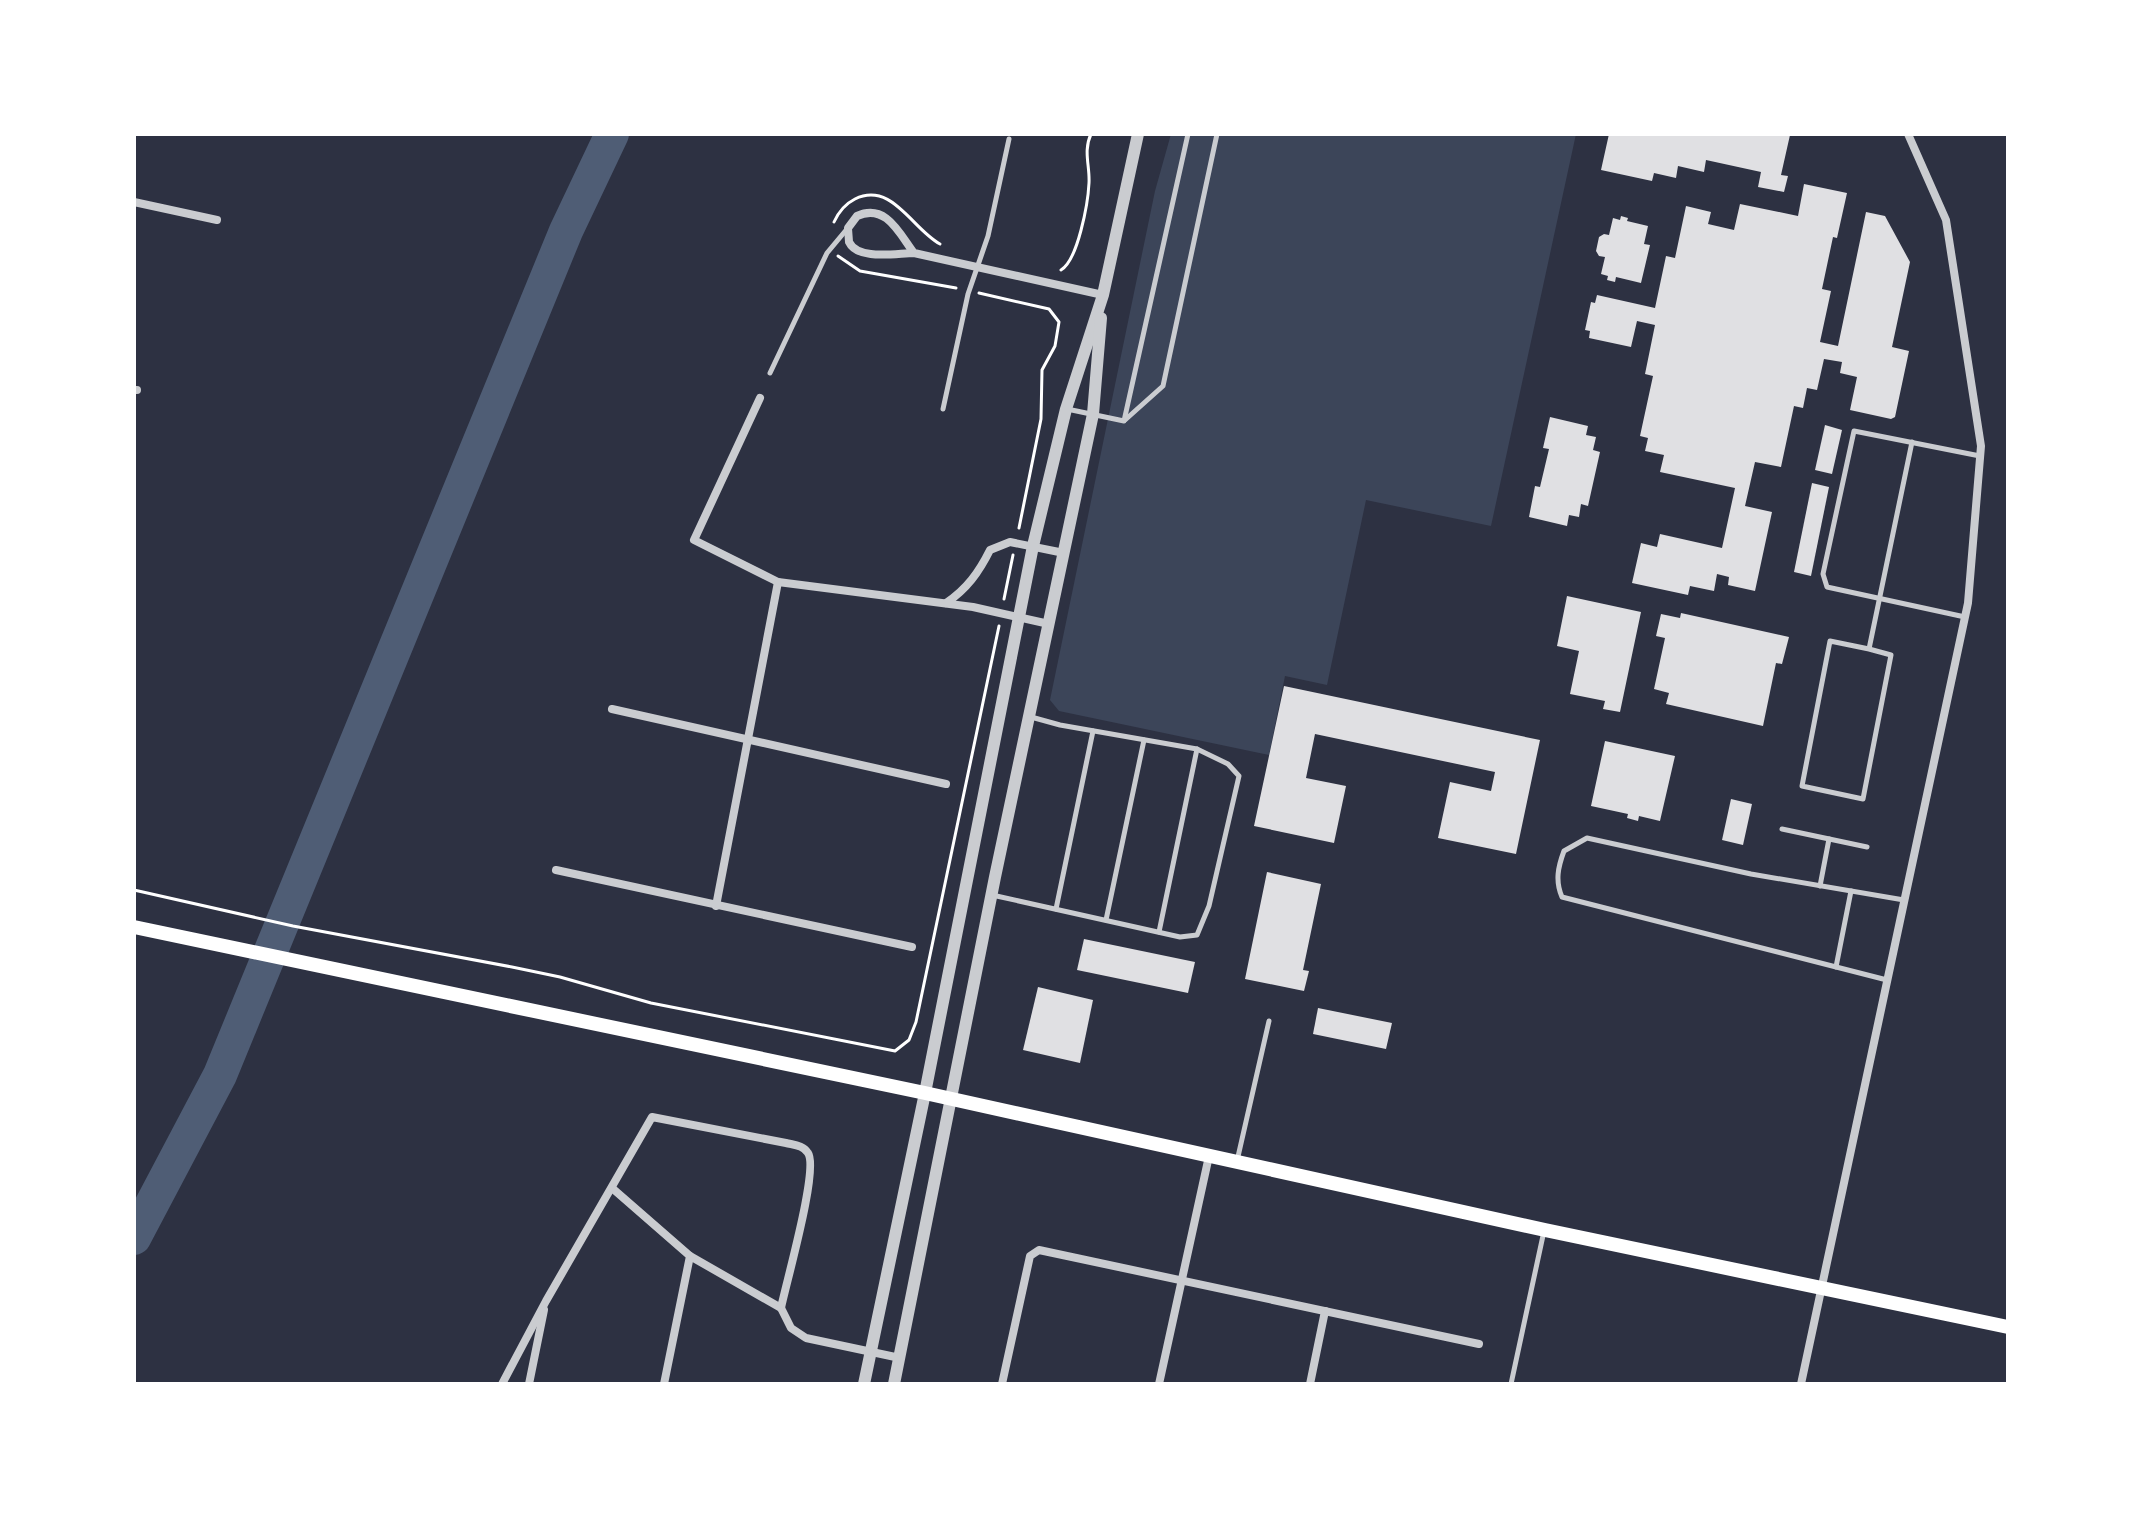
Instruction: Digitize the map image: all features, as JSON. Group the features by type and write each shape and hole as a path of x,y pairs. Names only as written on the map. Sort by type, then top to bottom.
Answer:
{"main road":[{"path":"134,927 925,1093 1545,1230 2008,1327"}],"street":[{"path":"864,1384 925,1093 1017,618 1066,409 1103,295 1138,134"},
{"path":"1801,1384 1965,617 1981,456 1946,220 1908,134"},
{"path":"134,202 217,220"},
{"path":"914,253 886,216 877,212 857,216 848,228 849,242 857,251 870,254 914,253 1103,295"},
{"path":"894,1384 991,895 1093,414 1103,295"},
{"path":"760,398 694,540 778,582 945,604 1049,624"},
{"path":"945,604 962,592 979,571 990,550 1010,542 1064,553"},
{"path":"716,906 778,582"},
{"path":"612,709 946,784"},
{"path":"556,870 912,947"},
{"path":"502,1384 652,1117 803,1147 810,1155 812,1168 781,1308"},
{"path":"1159,1384 1209,1156"},
{"path":"612,1188 690,1256 781,1308 791,1328 806,1338 900,1358"},
{"path":"1002,1384 1030,1256 1039,1250 1479,1344"},
{"path":"664,1384 690,1256"},
{"path":"529,1384 546,1301"},
{"path":"1310,1384 1325,1311"}],"lane":[{"path":"1124,421 1188,134"},
{"path":"1124,421 1163,386 1217,134"},
{"path":"943,409 969,291 978,268 1009,139"},
{"path":"770,373 827,253 848,228"},
{"path":"1066,409 1124,421"},
{"path":"1965,617 1827,587 1823,574 1854,431 1981,456"},
{"path":"1869,649 1912,442"},
{"path":"1830,641 1869,649 1891,655 1863,799 1802,786 1830,641"},
{"path":"991,895 1180,937 1197,935 1209,906 1239,776 1228,764 1197,749 1028,717"},
{"path":"1056,909 1093,731"},
{"path":"1106,920 1144,740"},
{"path":"1159,932 1197,749"},
{"path":"1782,829 1867,847"},
{"path":"1887,980 1562,897 1557,884 1564,851 1587,838 1751,874 1904,900"},
{"path":"1820,886 1829,839"},
{"path":"1836,967 1851,891"},
{"path":"1237,1162 1269,1021"},
{"path":"1511,1384 1545,1230"}],"path":[{"path":"1050,270 1060,271 1075,253 1089,183 1086,154 1091,134"},
{"path":"134,890 293,926 512,967 651,1003 895,1051 909,1040 916,1022 1041,419 1042,370 1055,346 1059,322 1049,309 860,271 840,259 833,245 833,226 838,212 854,200 872,194 893,201 926,235 951,247"}],"shaded area":[{"path":"1171,134 1576,134 1491,526 1366,500 1327,685 1285,676 1269,755 1059,711 1050,700 1155,191"}],"building":[{"path":"1609,134 1790,135 1781,175 1788,176 1784,192 1758,187 1761,172 1706,160 1704,172 1678,166 1676,178 1654,173 1652,181 1601,170"},
{"path":"1804,184 1847,193 1837,238 1833,237 1822,289 1831,291 1820,342 1838,346 1866,212 1885,216 1910,262 1892,347 1909,351 1895,417 1891,419 1850,410 1857,377 1840,373 1842,362 1824,359 1817,390 1807,388 1803,408 1794,406 1781,467 1755,462 1745,506 1772,512 1755,591 1728,585 1729,577 1717,574 1714,591 1690,586 1688,595 1632,583 1641,543 1657,547 1660,534 1722,548 1735,488 1660,472 1664,455 1645,451 1648,438 1640,436 1653,376 1645,374 1655,325 1637,321 1631,347 1589,338 1590,331 1585,330 1591,302 1595,303 1597,295 1655,308 1666,256 1675,258 1686,206 1711,212 1708,224 1734,230 1740,204 1798,216"},
{"path":"1621,216 1628,218 1627,221 1648,226 1644,244 1650,245 1641,283 1616,277 1615,282 1601,274 1605,257 1599,256 1596,251 1599,237 1609,235 1613,218 1620,220"},
{"path":"1550,417 1588,426 1586,435 1596,437 1593,450 1600,452 1588,506 1581,504 1579,517 1569,515 1567,526 1529,517 1535,486 1540,487 1549,449 1543,448"},
{"path":"1825,425 1842,430 1832,474 1815,470"},
{"path":"1812,483 1829,487 1811,576 1794,572"},
{"path":"1567,596 1641,612 1620,712 1603,709 1605,701 1570,694 1579,651 1557,646"},
{"path":"1681,613 1789,637 1782,664 1776,663 1763,726 1666,704 1669,693 1654,689 1665,638 1656,636 1661,614 1680,618"},
{"path":"1284,686 1540,740 1516,854 1438,838 1450,782 1491,791 1495,772 1315,734 1306,778 1346,786 1334,843 1254,826"},
{"path":"1605,741 1675,756 1660,821 1639,816 1638,821 1627,818 1628,814 1591,806"},
{"path":"1731,799 1752,804 1743,845 1722,840"},
{"path":"1267,872 1321,884 1303,970 1309,971 1304,991 1245,979"},
{"path":"1084,939 1195,962 1188,993 1077,970"},
{"path":"1038,987 1093,1000 1080,1063 1023,1050"},
{"path":"1318,1008 1392,1023 1386,1049 1313,1034"}],"waterway":[{"path":"134,1238 220,1075 566,231 612,134"}]}
